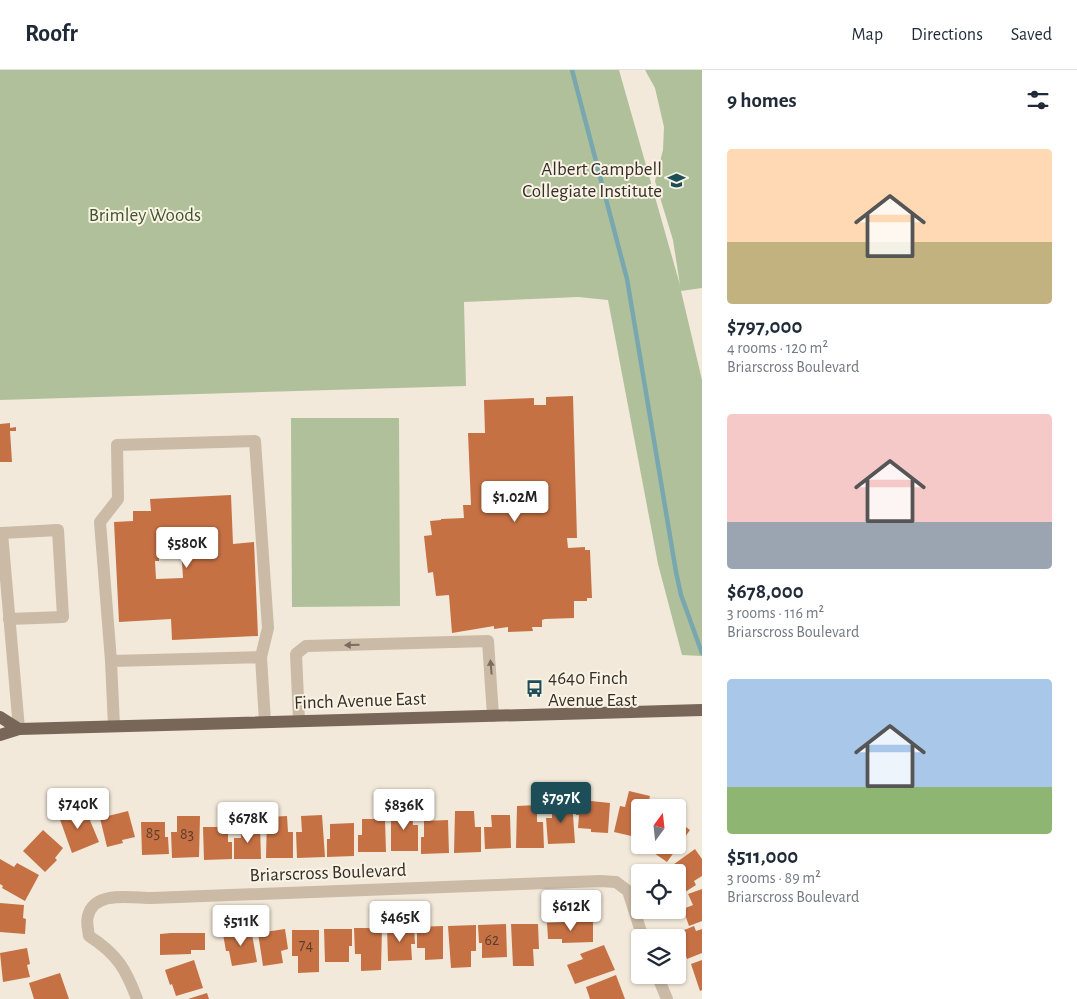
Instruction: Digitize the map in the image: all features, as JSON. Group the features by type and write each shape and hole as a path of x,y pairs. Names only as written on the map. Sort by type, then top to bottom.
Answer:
{"main road":[{"name":"Finch Avenue East","path":"0,735 19,728 702,710"},
{"path":"0,717 19,728"}],"street":[{"path":"114,726 100,522 118,499 117,445 255,440 268,628 261,657 265,722"},
{"path":"9,620 63,617 58,530 1,534 19,728"},
{"path":"298,721 296,654 306,646 488,641 493,716"},
{"path":"110,661 261,657"},
{"name":"Briarscross Boulevard","path":"137,999 129,976 121,964 102,944 89,936 87,918 91,906 104,898 600,881 616,882 628,891 640,929"},
{"path":"661,984 667,999"}],"green space":[{"name":"Brimley Woods","path":"0,70 619,70 680,285 673,240 655,181 663,150 664,127 655,88 645,70 702,70 702,288 681,291 702,380 702,656 682,655 658,564 608,300 578,297 464,302 466,386 0,400"},
{"path":"291,418 399,418 400,606 292,607"}],"building":[{"path":"573,396 577,538 567,538 568,548 585,547 585,550 590,550 592,598 587,598 587,601 574,601 574,618 545,619 542,620 542,627 532,627 533,631 508,632 508,627 494,629 494,626 452,633 449,595 436,596 433,572 428,573 424,536 432,535 430,521 464,518 463,505 471,505 468,433 485,433 484,400 534,398 534,405 546,405 546,397"},
{"path":"10,423 10,428 16,427 16,431 10,431 12,462 0,462 0,424"},
{"path":"231,495 233,544 254,542 258,636 172,640 171,619 119,622 114,522 133,521 133,511 151,511 150,499","holes":["181,546 183,578 156,579 155,561 159,561 159,556 166,555 166,547"]},
{"path":"629,791 650,796 649,799 631,799 631,836 614,832 620,806 625,807"},
{"path":"581,800 610,803 608,833 591,832 591,829 578,828 577,802 581,802"},
{"path":"572,801 575,843 548,844 546,818 552,818 552,802"},
{"path":"537,805 537,822 543,822 544,848 516,848 517,806"},
{"path":"77,806 83,821 89,818 99,842 72,853 58,814"},
{"path":"412,809 413,825 418,825 418,851 391,851 391,810"},
{"path":"128,811 135,837 122,840 123,843 107,847 100,818"},
{"path":"455,811 474,811 475,827 481,827 481,852 454,853"},
{"path":"322,815 325,857 297,858 296,832 302,832 301,816"},
{"path":"491,815 510,815 511,848 485,849 484,827 492,827"},
{"path":"177,816 200,816 199,857 172,858 171,832 177,832"},
{"path":"287,816 288,832 293,832 293,858 266,858 267,817"},
{"path":"362,819 385,819 386,852 358,852 358,835 362,835"},
{"path":"448,820 449,853 421,854 421,837 424,837 424,821"},
{"path":"141,822 165,822 165,837 168,837 169,854 142,855"},
{"path":"354,823 354,856 327,857 327,839 330,839 330,824"},
{"path":"260,825 261,859 234,859 234,838 241,838 241,826"},
{"path":"203,827 228,827 228,842 232,842 232,859 204,860"},
{"path":"686,827 690,830 686,836"},
{"path":"43,830 63,848 55,858 57,860 45,872 23,851"},
{"path":"695,849 702,859 702,876 694,881 696,885 686,891 686,864 674,864"},
{"path":"655,854 673,854 667,862"},
{"path":"0,859 14,867 17,863 39,875 25,901 2,888 3,886 0,884"},
{"path":"702,889 702,921 689,926 686,918 686,908 693,905 688,894"},
{"path":"0,903 24,905 23,918 26,919 25,934 0,932"},
{"path":"593,921 593,942 562,943 562,939 548,939 547,923"},
{"path":"506,924 507,957 482,958 482,943 479,943 478,925"},
{"path":"511,924 538,924 539,949 533,949 534,966 513,966"},
{"path":"476,925 476,951 471,951 471,967 451,968 448,926"},
{"path":"443,926 443,959 425,960 425,948 417,948 417,927"},
{"path":"694,926 696,931 702,929 702,953 687,959 686,956 686,929"},
{"path":"387,927 414,927 415,944 411,944 412,960 388,961"},
{"path":"354,928 382,928 381,970 361,971 361,954 355,954"},
{"path":"251,929 257,962 232,966 229,951 226,951 223,934"},
{"path":"285,929 288,949 281,951 283,963 263,966 258,933"},
{"path":"324,929 352,929 352,946 349,946 349,962 325,962"},
{"path":"292,930 319,930 319,972 298,973 298,956 292,956"},
{"path":"205,933 205,950 191,950 191,954 160,955 160,934"},
{"path":"604,945 615,970 575,984 567,965 583,959 580,954"},
{"path":"27,948 30,964 27,965 30,977 3,982 0,953"},
{"path":"194,960 203,988 176,996 165,970"},
{"path":"702,960 702,990 700,991 691,964"},
{"path":"60,973 69,999 34,999 29,983"},
{"path":"616,975 625,999 590,999 586,987"},
{"path":"207,993 209,999 188,999"}],"waterway":[{"path":"572,70 627,279 676,572 681,595 702,653"}],"place":[{"name":"Albert Campbell Collegiate Institute","path":"676,180"},
{"name":"4640 Finch Avenue East","path":"534,689"}]}
